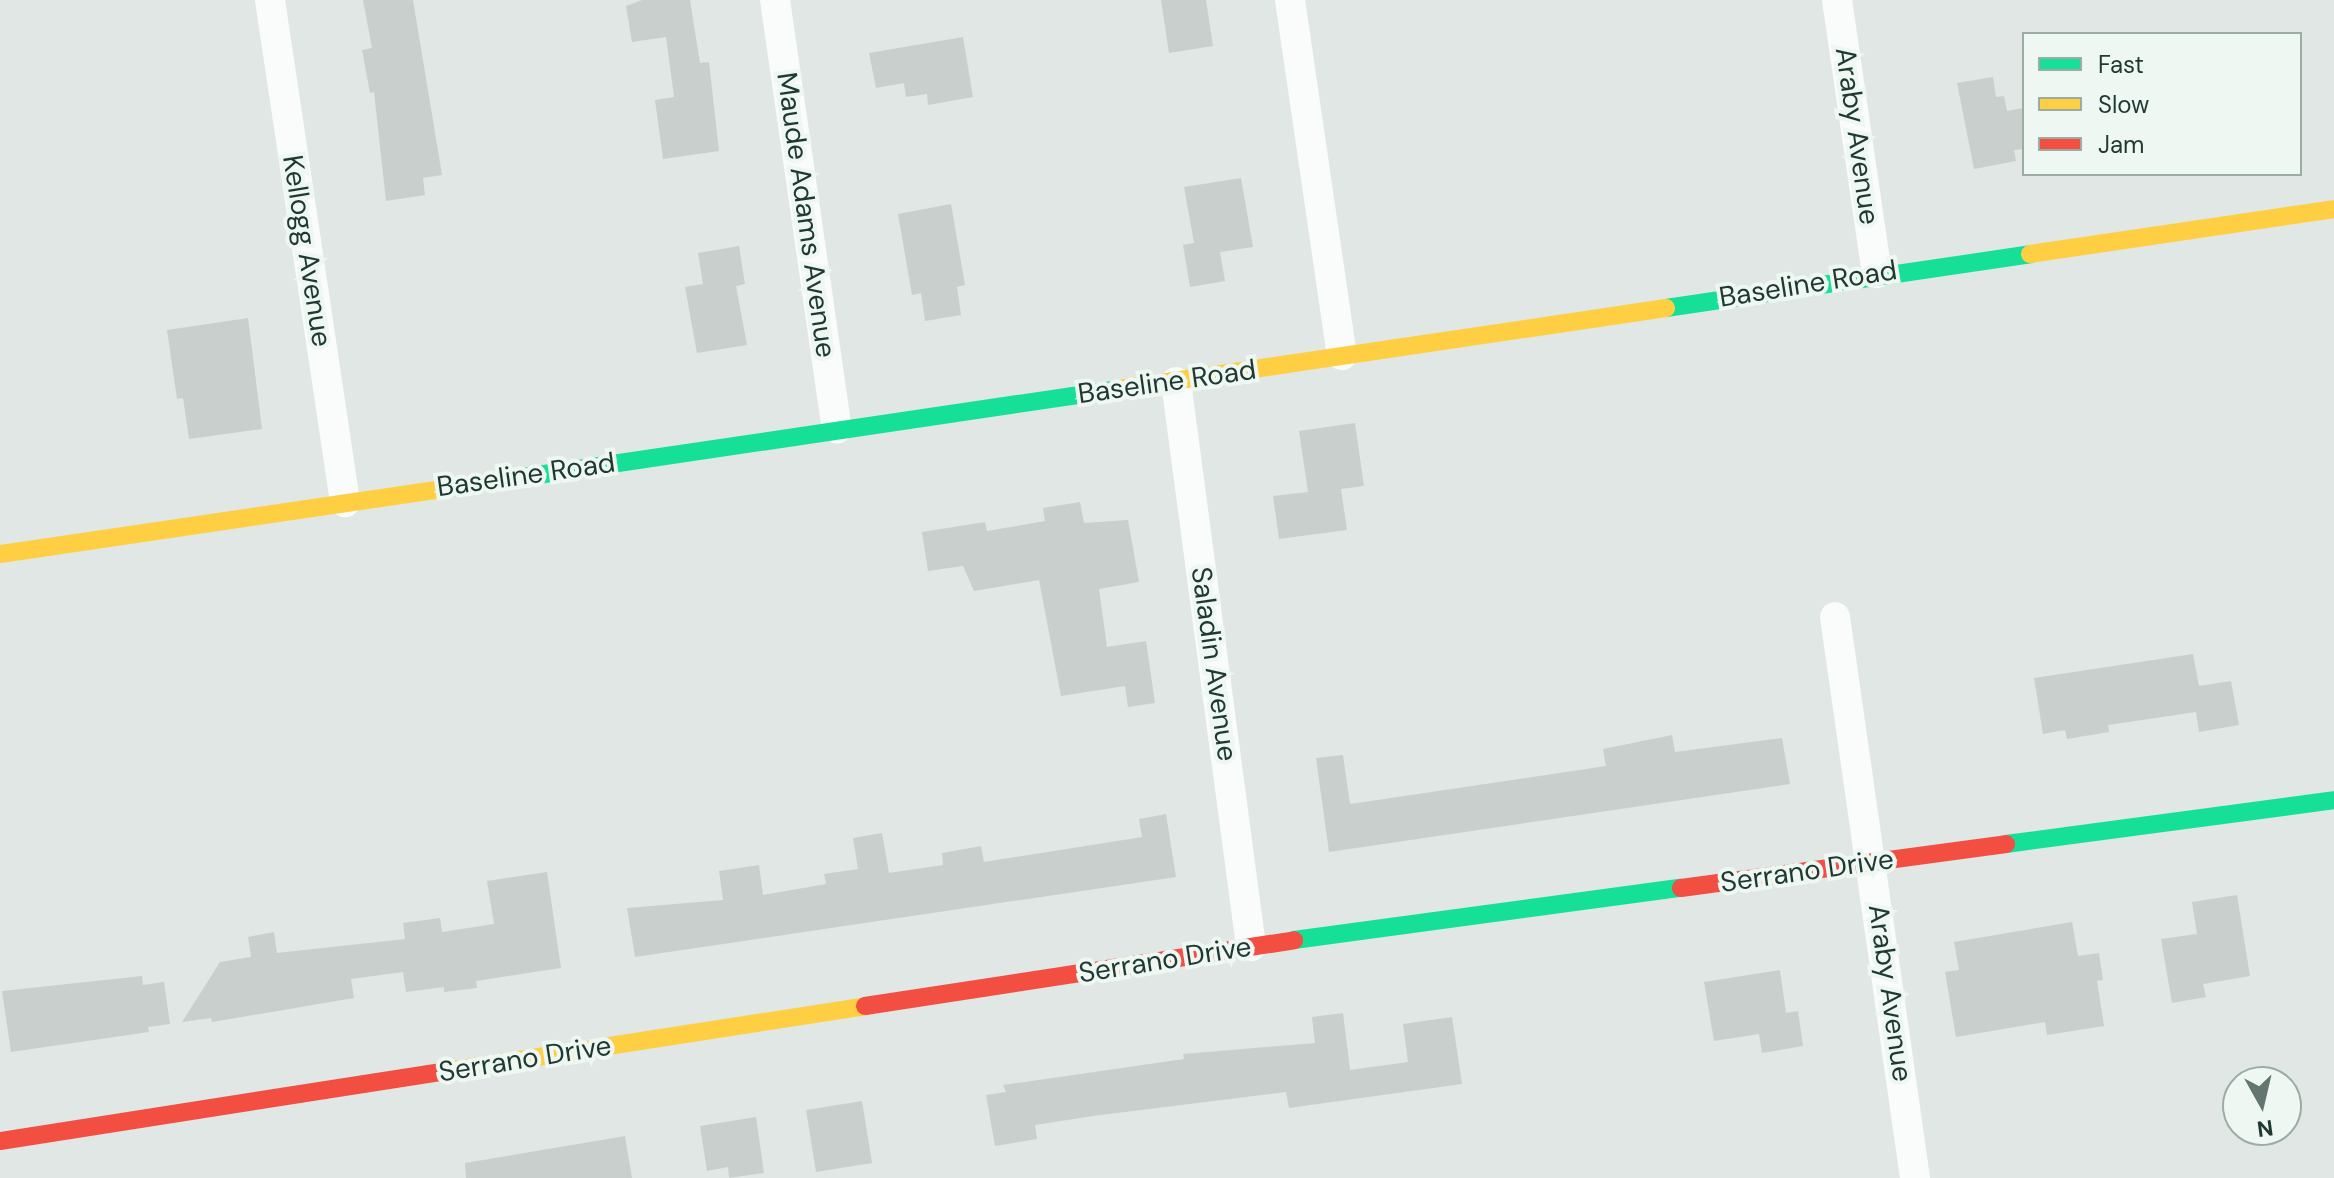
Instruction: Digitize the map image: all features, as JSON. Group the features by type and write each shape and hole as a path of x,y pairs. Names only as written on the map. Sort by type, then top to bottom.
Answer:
{"street":[{"name":"Kellogg Avenue","path":"270,0 345,502"},
{"name":"Maude Adams Avenue","path":"775,0 837,429"},
{"path":"1290,0 1342,355"},
{"name":"Araby Avenue","path":"1837,0 1877,273"},
{"name":"Baseline Road","path":"0,554 837,429 1176,382 1877,273 2334,209"},
{"name":"Saladin Avenue","path":"1176,382 1251,946"},
{"name":"Araby Avenue","path":"1835,617 1915,1178"},
{"name":"Serrano Drive","path":"0,1141 1251,946 2334,800"}],"building":[{"path":"363,0 413,0 442,175 423,178 425,195 386,201 374,92 370,93 362,50 372,48"},
{"path":"642,0 690,0 700,63 709,62 719,151 663,159 655,100 674,97 666,37 632,42 626,6"},
{"path":"1161,0 1206,0 1213,46 1169,53"},
{"path":"963,37 973,97 928,105 927,94 906,97 904,83 876,88 869,53"},
{"path":"1993,77 1996,97 2004,96 2007,111 2022,108 2022,149 2014,150 2016,161 1974,169 1957,83"},
{"path":"1241,178 1253,247 1220,252 1225,281 1190,287 1183,245 1194,243 1184,187"},
{"path":"951,204 965,285 957,287 961,315 925,321 921,293 912,295 898,214"},
{"path":"739,246 745,284 736,286 747,345 697,353 685,287 703,284 698,253"},
{"path":"248,318 262,429 189,439 183,398 177,399 167,330"},
{"path":"1355,423 1364,486 1341,489 1347,530 1279,539 1273,496 1308,492 1299,431"},
{"path":"1080,502 1084,523 1128,520 1139,582 1099,589 1107,647 1146,641 1155,703 1128,707 1125,686 1061,696 1039,580 974,591 963,566 928,571 922,532 985,522 987,531 1045,521 1043,508"},
{"path":"2193,654 2199,686 2231,681 2239,725 2199,732 2196,712 2108,725 2109,732 2067,739 2065,730 2043,734 2034,678"},
{"path":"1672,735 1675,752 1782,738 1790,784 1329,852 1316,758 1343,755 1350,804 1606,766 1603,749"},
{"path":"1166,814 1176,877 635,957 627,908 723,900 719,871 759,865 763,895 826,884 824,874 858,869 853,838 882,833 889,873 943,865 942,853 981,846 984,862 1142,837 1139,819"},
{"path":"547,872 561,968 476,981 477,988 444,992 444,987 406,992 403,972 351,979 354,998 212,1022 211,1018 182,1022 220,962 251,957 248,937 274,932 277,953 405,939 403,923 440,918 442,932 494,924 487,881"},
{"path":"2237,895 2250,976 2203,984 2206,997 2172,1003 2161,939 2197,934 2192,902"},
{"path":"2072,922 2078,956 2099,953 2103,980 2097,981 2104,1026 2047,1035 2045,1022 1956,1037 1945,972 1959,970 1954,942"},
{"path":"1780,970 1786,1013 1798,1011 1803,1046 1762,1053 1759,1034 1714,1041 1704,982"},
{"path":"142,976 143,985 164,982 170,1024 148,1027 149,1032 11,1052 2,991"},
{"path":"1343,1013 1350,1070 1408,1062 1403,1024 1452,1017 1462,1084 1289,1108 1286,1092 1093,1116 1035,1125 1037,1139 995,1146 986,1095 1006,1092 1003,1085 1184,1059 1183,1054 1315,1043 1312,1017"},
{"path":"862,1101 872,1163 816,1172 806,1110"},
{"path":"756,1117 764,1173 729,1178 728,1167 707,1171 700,1126"},
{"path":"625,1136 632,1178 466,1178 465,1163"}],"traffic: fast":[{"path":"1666,308 2030,254"},
{"path":"524,477 1119,389"},
{"path":"2006,844 2334,800"},
{"path":"1294,940 1681,888"}],"traffic: slow":[{"path":"2030,254 2334,209"},
{"path":"1119,389 1666,308"},
{"path":"0,554 524,477"},
{"path":"447,1071 865,1006"}],"traffic: jam":[{"path":"1681,888 2006,844"},
{"path":"865,1006 1294,940"},
{"path":"0,1141 447,1071"}]}
